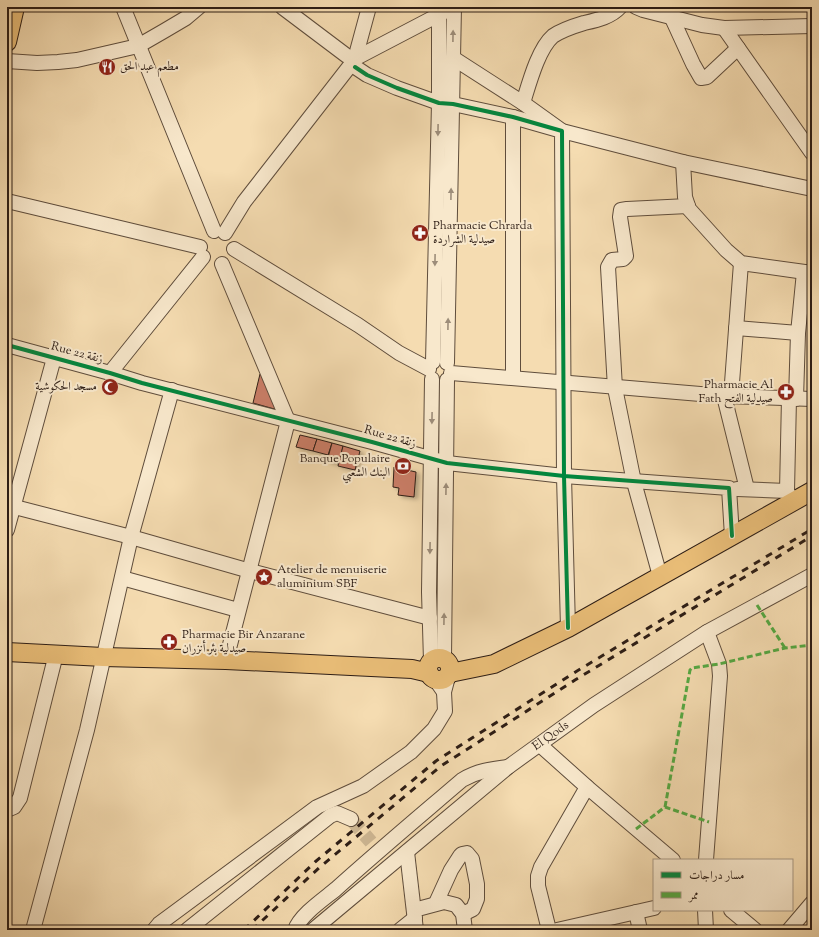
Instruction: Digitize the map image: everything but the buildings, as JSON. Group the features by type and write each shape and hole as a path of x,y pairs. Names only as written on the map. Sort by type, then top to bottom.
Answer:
{"main road":[{"path":"7,42 15,7"},
{"path":"7,652 104,657 226,660 437,671 473,668 494,664 568,628 732,536 790,497 812,491"}],"street":[{"path":"123,7 138,46 220,232"},
{"path":"7,62 37,63 77,60 138,46 175,25 199,7"},
{"path":"282,7 353,60 367,75 397,88 446,104 513,117 683,162 812,189"},
{"path":"220,232 353,60 369,7"},
{"path":"154,930 159,924 317,807 363,786 411,752 434,729 445,711 437,671 430,618 429,592 432,459 432,370 446,104 453,58 453,7 439,11 353,60"},
{"path":"523,103 536,64 547,44 553,37 578,25 605,17 620,7"},
{"path":"636,7 643,10 724,28 812,26"},
{"path":"437,671 446,463 448,372 446,104 439,11"},
{"path":"671,16 701,78 708,77 738,48"},
{"path":"724,28 812,153"},
{"path":"453,58 523,103 562,131"},
{"path":"513,117 513,378"},
{"path":"562,131 565,384 564,476 568,628"},
{"path":"683,162 685,197 688,206 726,250 741,263 808,272 798,333 793,398 790,497"},
{"path":"7,201 202,252"},
{"path":"660,576 634,482 615,388 608,267 612,260 623,259 626,256 620,212 622,209 688,206"},
{"path":"209,232 220,232 232,239 234,249 230,258 222,264 212,264 202,252 201,241 209,232"},
{"path":"234,249 352,321 399,352 432,370 439,382 448,372"},
{"path":"110,373 202,252"},
{"path":"741,263 736,328 727,396 747,489"},
{"path":"222,264 288,421 226,660"},
{"path":"736,328 798,333"},
{"name":"Rue 22 زنقة","path":"7,345 142,383 357,438 446,463 564,476 747,489 790,497"},
{"path":"7,530 10,506 54,358"},
{"path":"432,370 440,360 448,372"},
{"path":"448,372 615,388 727,396 812,399"},
{"path":"34,930 87,730 131,536 172,390"},
{"path":"729,488 732,536"},
{"path":"10,506 131,536 250,571 430,618"},
{"name":"El Qods","path":"313,930 508,767 594,705 707,632 812,575"},
{"path":"122,578 238,610"},
{"path":"706,859 720,676 719,664 707,632"},
{"path":"7,810 14,807 20,798 56,654"},
{"path":"540,745 672,859"},
{"path":"295,930 299,922 375,847 468,777 481,771 508,767"},
{"path":"549,930 538,886 538,876 541,867 587,787"},
{"path":"187,930 330,816 336,813 350,819"},
{"path":"407,852 415,919"},
{"path":"400,930 436,903 451,870 459,857 462,854 467,853 472,859 477,884 477,899 473,909 463,914"},
{"path":"436,903 448,902 456,905 463,914 464,930"},
{"path":"789,930 812,902"},
{"path":"557,930 593,926 636,912 653,908"},
{"path":"705,911 706,930"},
{"path":"732,911 755,930"},
{"path":"636,912 640,930"}],"tunnel":[{"path":"351,819 371,842"}],"railway":[{"path":"244,930 315,862 436,761 577,671 812,529"},
{"path":"252,930 319,868 441,766 575,680 812,536"}],"marked path":[{"path":"757,605 785,648"},
{"path":"665,807 690,670 692,668 719,664 785,648 812,645"},
{"path":"636,829 665,807 709,822"}],"cycle path":[{"path":"355,67 367,75 397,88 439,103 453,104 513,117 562,131 564,476 568,628"},
{"path":"7,345 142,383 372,442 447,463 564,476 729,488 732,536"}],"place":[{"name":"مطعم عبد الحق","path":"107,67"},
{"name":"Pharmacie Chrarda صيدلية الشراردة","path":"420,233"},
{"name":"مسجد الحكوشية","path":"110,387"},
{"name":"Pharmacie Al Fath صيدلية الفتح","path":"786,392"},
{"name":"Banque Populaire البنك الشعبي","path":"403,466"},
{"name":"Atelier de menuiserie aluminium SBF","path":"264,577"},
{"name":"Pharmacie Bir Anzarane صيدلية بئر أنزران","path":"169,642"}]}
